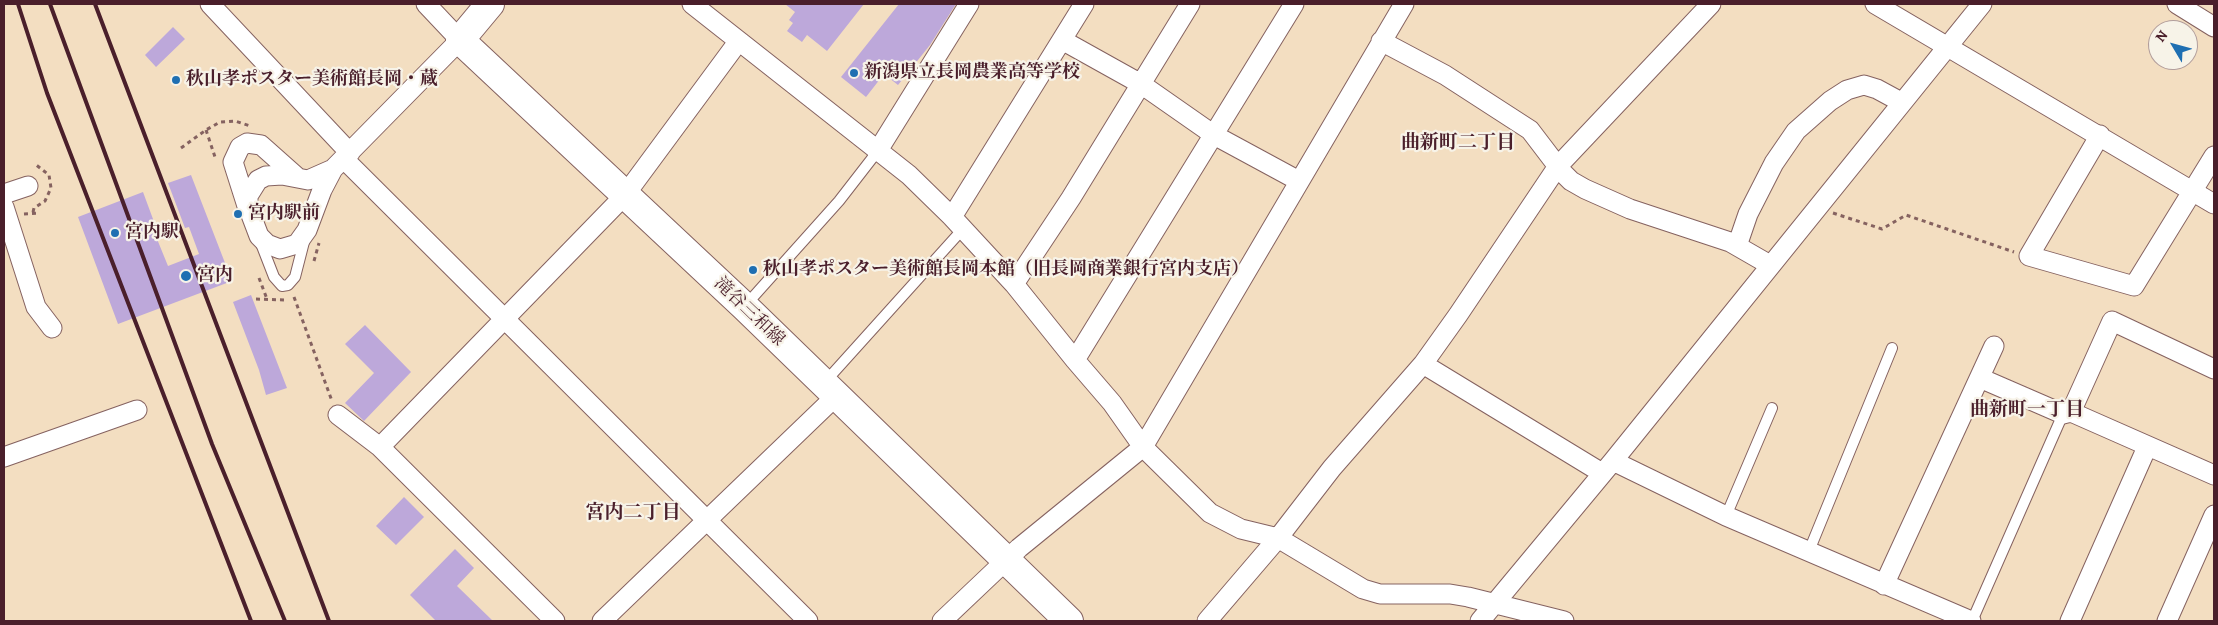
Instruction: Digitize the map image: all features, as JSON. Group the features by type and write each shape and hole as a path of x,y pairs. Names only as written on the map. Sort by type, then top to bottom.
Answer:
{"main road":[{"path":"460,40 490,4"},
{"name":"滝谷三和線","path":"460,40 529,102 625,195 745,306 829,391 1069,621"}],"street":[{"path":"692,4 877,152 909,175 1014,284 1075,360 1112,402 1143,447 1210,513 1241,530 1278,538 1363,589 1395,595 1450,594 1468,597 1529,617 1564,621"},
{"path":"877,152 969,4"},
{"path":"957,224 1084,4"},
{"path":"1014,284 1190,4"},
{"path":"1075,360 1294,4"},
{"path":"942,621 1005,560 1143,447 1404,4"},
{"path":"1207,621 1278,538 1332,468 1423,364 1464,307 1558,166 1710,4"},
{"path":"1875,4 2100,135 2214,204"},
{"path":"1480,621 1608,467 1982,4"},
{"path":"2176,4 2214,26"},
{"path":"297,177 261,145 247,143 240,147 233,162 259,236 273,247 290,248 297,244 307,230 322,190 342,160 460,40 431,6"},
{"path":"222,8 342,160 808,621"},
{"path":"1062,40 1141,84 1214,135 1299,181"},
{"path":"1381,41 1445,75 1530,130 1571,181 1599,196 1737,246 1770,265"},
{"path":"380,447 625,195 738,42"},
{"path":"1737,246 1748,214 1774,163 1796,131 1830,100 1847,90 1864,85 1877,88 1901,102"},
{"path":"2100,135 2030,256 2134,286 2214,156"},
{"path":"248,207 248,196 258,180 274,175 308,180 342,160"},
{"path":"4,194 28,186"},
{"path":"4,207 36,307 52,328"},
{"path":"2067,413 2112,321 2214,369"},
{"path":"1884,585 1961,413 1980,378 1994,346"},
{"path":"1423,364 1608,467 1972,621"},
{"path":"1980,378 2214,475"},
{"path":"602,621 706,521 829,391"},
{"path":"4,457 137,410"},
{"path":"338,415 380,447 555,621"},
{"path":"2070,621 2147,447"},
{"path":"2167,621 2214,515"}],"lane":[{"path":"745,306 839,201 877,152"},
{"path":"829,391 957,224"},
{"path":"259,236 274,277 282,286 288,285 297,272 307,230"},
{"path":"1809,551 1892,348"},
{"path":"1726,516 1772,408"},
{"path":"1972,621 2067,413"}],"path":[{"path":"1817,208 1882,229 1906,215 2030,256"},
{"path":"294,297 338,415"}],"building":[{"path":"785,4 864,4 827,51 807,35 802,42 787,31 793,23 789,20 795,12"},
{"path":"899,4 956,4 930,45 898,85 884,74 866,97 841,77"},
{"path":"173,27 185,39 156,67 145,55"},
{"name":"宮内駅","path":"191,175 232,281 118,324 78,217 143,192 160,238 157,239 168,266 199,254 189,227 185,228 168,183"},
{"path":"251,295 287,388 266,395 259,370 233,302"},
{"path":"365,325 411,372 364,421 345,403 374,373 345,344"},
{"path":"404,497 424,517 396,545 376,526"},
{"path":"455,549 474,568 457,586 493,621 436,621 410,595"}],"railway":[{"path":"18,4 47,93 251,621"},
{"path":"50,4 212,444 285,621"},
{"path":"95,4 329,621"}],"place":[{"name":"新潟県立長岡農業高等学校","path":"854,73"},
{"name":"秋山孝ポスター美術館長岡・蔵","path":"176,80"},
{"name":"宮内駅前","path":"238,214"},
{"name":"宮内駅","path":"115,233"},
{"name":"秋山孝ポスター美術館長岡本館（旧長岡商業銀行宮内支店）","path":"753,270"},
{"name":"宮内","path":"186,276"}],"district":[{"name":"曲新町二丁目","path":"1458,143"},
{"name":"曲新町一丁目","path":"2027,410"},
{"name":"宮内二丁目","path":"633,513"}]}
